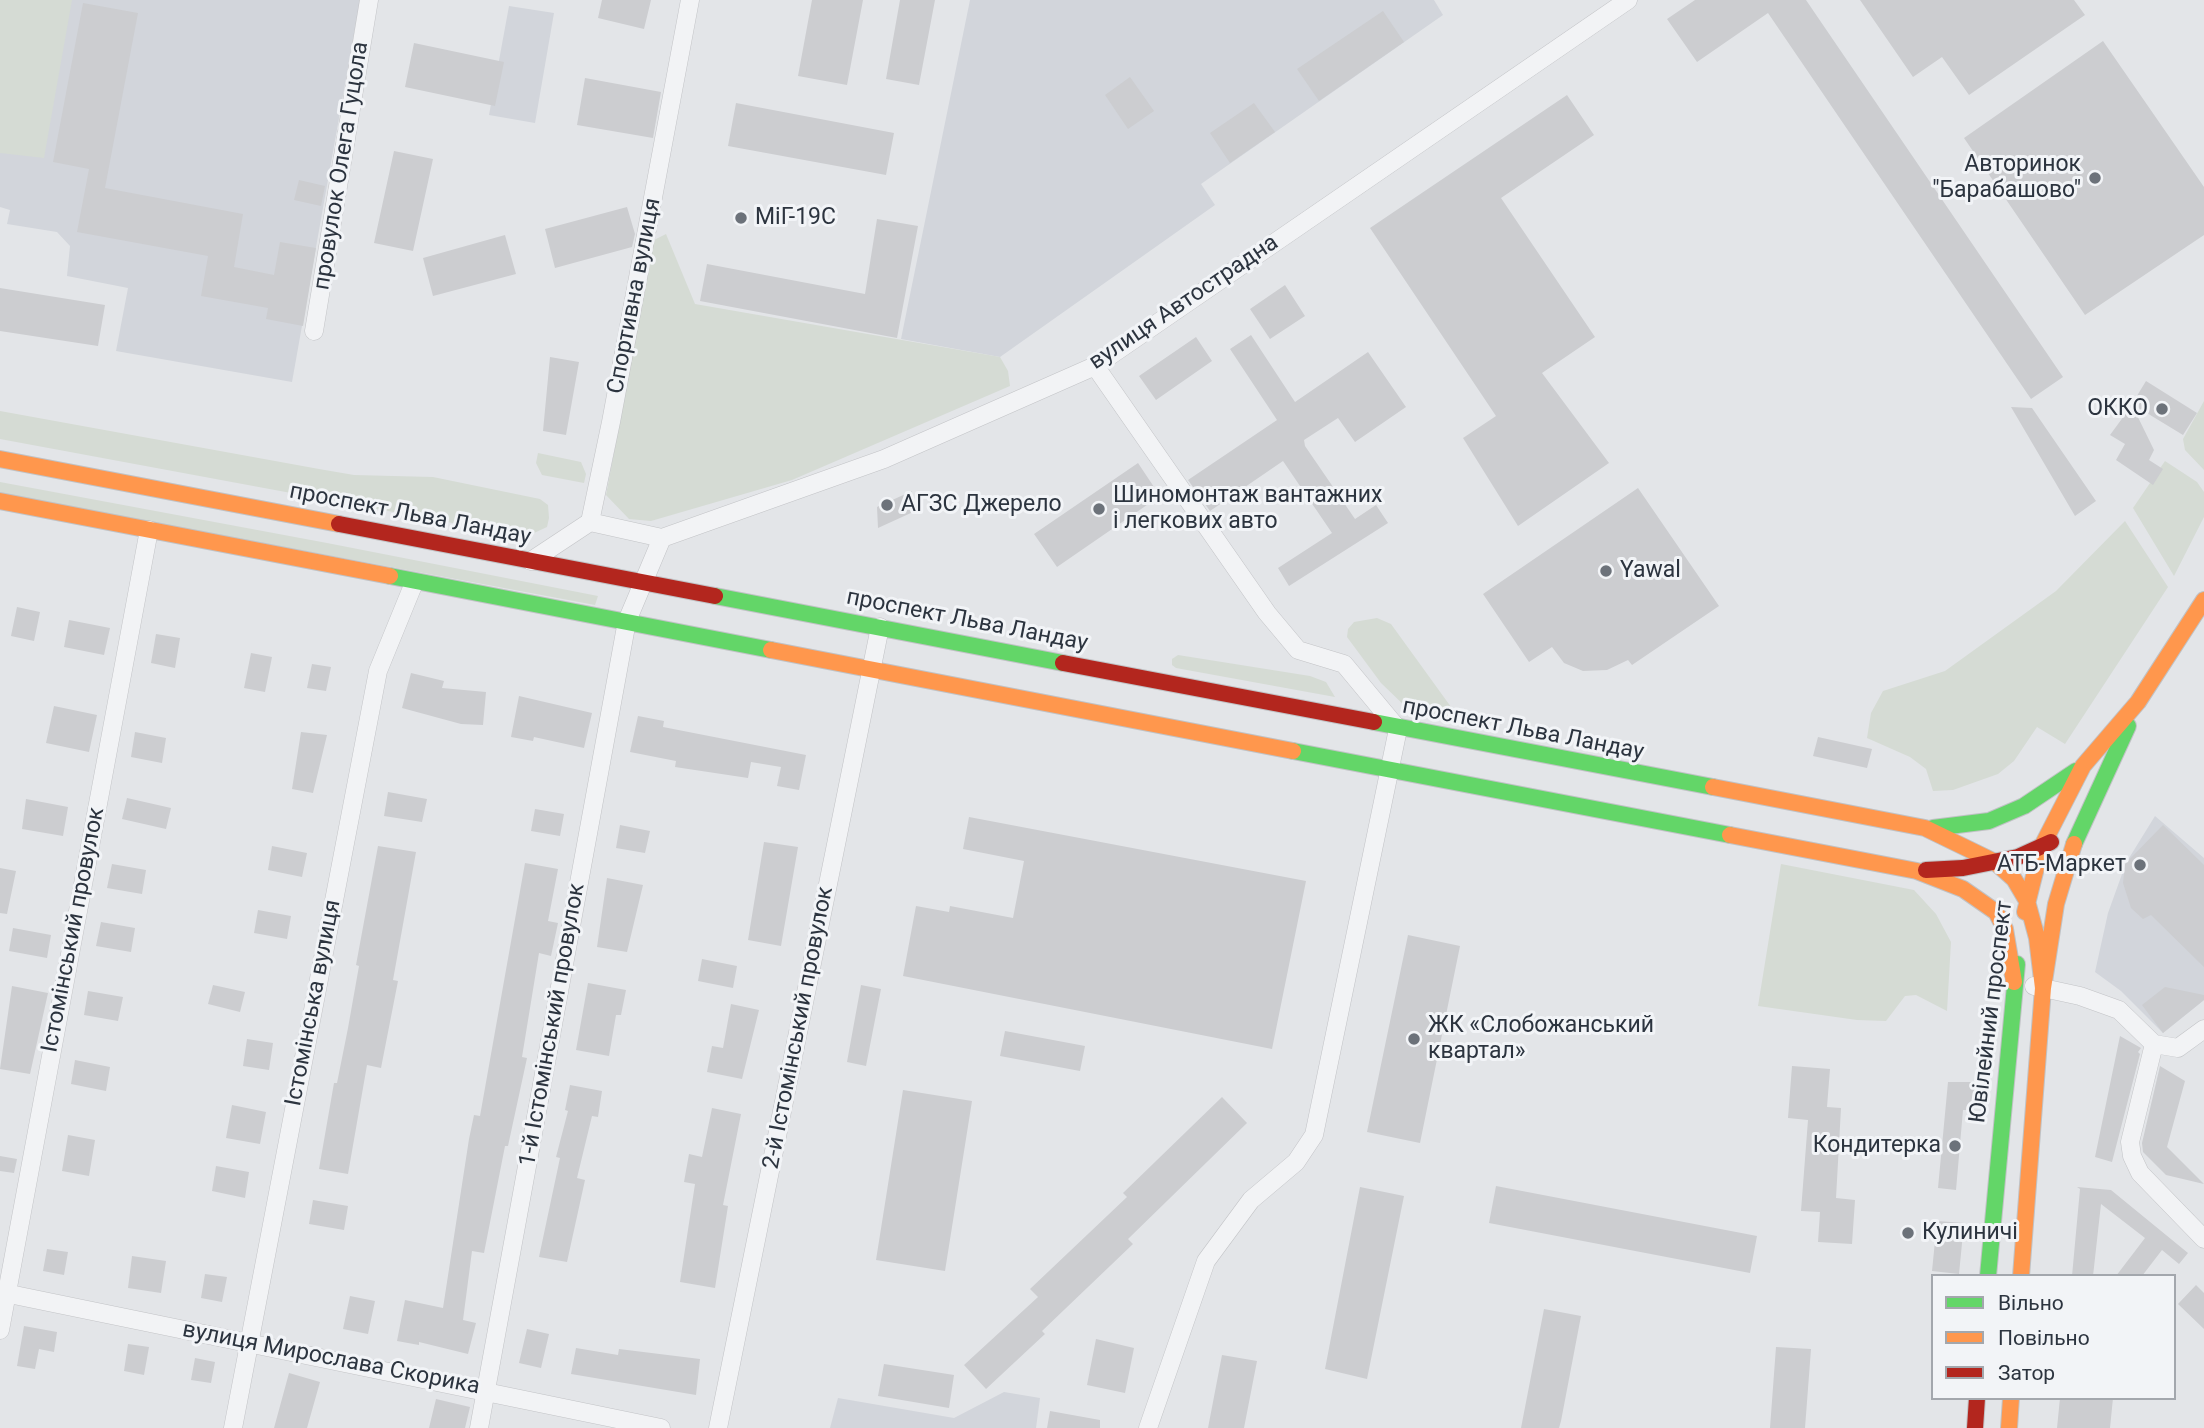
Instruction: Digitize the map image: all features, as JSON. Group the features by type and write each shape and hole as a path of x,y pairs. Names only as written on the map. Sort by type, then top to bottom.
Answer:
{"main road":[{"name":"проспект Льва Ландау","path":"0,459 642,580 1398,729 1926,828"},
{"path":"0,501 1917,871 1963,889 1980,898 1996,912 2005,929 2014,982"},
{"name":"Ювілейний проспект","path":"1988,1274 2014,982 2027,901 2041,848 2083,766 2138,702 2204,600"},
{"name":"Ювілейний проспект","path":"2021,1274 2043,988 2056,904 2067,863 2087,813 2138,702"},
{"path":"1926,828 1989,821 2024,806 2083,766"},
{"path":"1917,871 1995,862 2041,848 2062,835 2087,813"},
{"path":"1926,828 1995,862 2014,879 2027,901 2037,938 2043,988"},
{"path":"1975,1428 1977,1400"},
{"path":"2009,1428 2011,1400"}],"street":[{"name":"провулок Олега Гуцола","path":"314,331 369,0"},
{"name":"Спортивна вулиця","path":"590,522 690,0"},
{"name":"вулиця Автострадна","path":"662,538 884,459 1095,366 1628,0"},
{"path":"1095,366 1267,613 1298,650 1345,664 1398,729 1314,1135 1296,1161 1251,1200 1206,1261 1148,1428"},
{"path":"531,561 590,522 662,538 642,580"},
{"name":"Істомінський провулок","path":"0,1330 3,1293 149,530"},
{"name":"1-й Істомінський провулок","path":"479,1428 627,621 642,580"},
{"name":"Істомінська вулиця","path":"233,1428 378,671 414,583"},
{"name":"2-й Істомінський провулок","path":"718,1428 880,627"},
{"path":"2014,982 2081,996 2119,1010 2154,1044 2178,1048 2204,1029"},
{"path":"2154,1044 2130,1142 2132,1156 2140,1173 2204,1240"},
{"name":"вулиця Мирослава Скорика","path":"3,1293 661,1428"}],"shaded area":[{"path":"0,0 360,0 292,382 116,351 128,288 67,276 70,246 57,232 7,224 10,210 0,207"},
{"path":"0,0 72,0 44,158 0,153"},
{"path":"970,0 1434,0 1443,15 1201,184 1215,205 1000,357 901,339"},
{"path":"509,6 554,13 535,123 489,115"},
{"path":"666,234 695,304 1000,357 1008,371 1010,386 792,480 651,521 629,519 606,495 654,240"},
{"path":"2204,401 2204,470 2185,450 2183,439"},
{"path":"0,411 354,475 433,477 540,499 548,505 549,518 547,527 534,533 512,534 0,439"},
{"path":"538,453 581,462 586,474 584,483 542,475 536,463"},
{"path":"2165,461 2197,482 2204,492 2204,517 2174,576 2133,508"},
{"path":"0,482 598,596 595,605 0,494"},
{"path":"2125,521 2168,587 2065,744 2037,727 2014,761 1998,774 1953,790 1933,791 1926,769 1910,757 1867,738 1871,713 1883,691 1945,671 2056,591"},
{"path":"1377,618 1391,624 1459,718 1409,710 1381,683 1347,637 1348,629 1354,622"},
{"path":"1178,655 1310,676 1326,682 1335,697 1176,668 1172,665 1172,659"},
{"path":"2155,816 2204,858 2204,1000 2163,1033 2121,991 2095,972 2108,913 2126,863"},
{"path":"1781,864 1914,890 1936,914 1951,942 1947,1011 1916,995 1905,996 1886,1021 1857,1020 1758,1006"},
{"path":"1004,1392 1040,1398 1036,1428 830,1428 838,1398 954,1418"}],"building":[{"path":"602,0 651,0 644,29 598,18"},
{"path":"812,0 863,0 847,85 798,76"},
{"path":"900,0 935,0 919,85 886,79"},
{"path":"1695,0 1806,0 2063,377 2031,399 1768,13 1697,62 1667,19"},
{"path":"1860,0 2074,0 2085,15 1969,95 1942,57 1913,77"},
{"path":"83,3 138,13 105,188 243,214 234,267 274,275 280,242 316,248 303,326 266,319 268,308 201,296 208,256 77,232 89,169 53,162"},
{"path":"1383,11 1404,42 1319,101 1297,69"},
{"path":"2103,41 2204,187 2204,235 2085,315 1964,138"},
{"path":"414,43 504,62 495,106 405,87"},
{"path":"1130,77 1154,111 1128,129 1105,95"},
{"path":"585,78 661,92 653,138 577,125"},
{"path":"1567,95 1594,135 1501,198 1595,337 1542,373 1609,463 1518,526 1463,438 1496,416 1370,228"},
{"path":"736,103 894,133 886,175 728,146"},
{"path":"1254,103 1275,132 1230,163 1210,133"},
{"path":"394,151 433,159 413,251 374,243"},
{"path":"299,180 325,186 321,206 294,200"},
{"path":"627,207 635,234 632,247 555,268 545,229"},
{"path":"877,219 918,226 897,338 700,301 707,264 865,294"},
{"path":"505,235 516,274 433,296 423,258"},
{"path":"1285,285 1305,316 1270,339 1250,309"},
{"path":"0,288 105,305 98,346 0,331"},
{"path":"1251,335 1295,402 1368,352 1406,407 1355,442 1338,418 1304,440 1305,446 1355,519 1376,505 1388,523 1289,586 1278,568 1332,533 1283,461 1210,511 1188,480 1277,420 1230,349"},
{"path":"1196,337 1212,361 1156,400 1139,376"},
{"path":"550,357 579,362 566,435 543,431"},
{"path":"2146,381 2197,413 2183,435 2132,404"},
{"path":"2132,405 2154,450 2149,460 2163,469 2153,485 2116,460 2125,444 2110,435"},
{"path":"2011,407 2032,408 2096,501 2075,516"},
{"path":"1138,463 1160,496 1057,567 1034,534"},
{"name":"Yawal","path":"1638,488 1719,606 1632,665 1628,660 1607,670 1583,671 1564,663 1552,647 1529,662 1483,594"},
{"path":"912,491 913,512 878,528 877,507"},
{"path":"17,607 40,612 34,641 11,636"},
{"path":"69,620 110,628 104,655 64,647"},
{"path":"156,634 180,638 175,668 151,663"},
{"path":"251,653 272,657 265,692 244,688"},
{"path":"312,664 331,667 326,691 307,688"},
{"path":"411,673 444,681 442,688 486,692 483,725 461,724 402,708"},
{"path":"519,696 592,713 584,748 534,737 533,741 511,737"},
{"path":"54,706 97,715 89,752 46,743"},
{"path":"638,716 664,721 663,727 806,755 799,790 777,786 781,767 751,762 748,778 675,767 676,761 630,752"},
{"path":"135,732 166,738 162,763 131,757"},
{"path":"301,732 327,735 313,793 292,789"},
{"path":"1818,737 1872,749 1867,768 1813,756"},
{"path":"388,792 427,799 422,822 384,816"},
{"path":"127,798 171,808 166,829 122,819"},
{"path":"26,799 68,807 63,836 22,829"},
{"path":"535,809 564,814 560,836 531,831"},
{"path":"969,817 1306,881 1272,1049 903,976 916,906 949,912 950,906 1013,918 1024,861 963,849"},
{"path":"620,825 650,831 645,853 616,848"},
{"path":"2163,825 2204,865 2204,967 2151,915 2143,919 2131,908 2123,883 2125,864"},
{"path":"764,842 798,847 781,946 748,940"},
{"path":"272,846 307,853 302,877 268,870"},
{"path":"378,846 416,852 393,980 398,981 381,1068 367,1065 348,1174 319,1169 334,1083 337,1083 348,1028 359,966 356,965"},
{"path":"525,863 558,869 548,921 558,923 551,956 539,953 522,1057 527,1058 508,1146 505,1146 484,1253 472,1251 463,1320 476,1323 468,1354 419,1342 419,1345 397,1341 405,1300 443,1308 469,1139 474,1115 480,1116"},
{"path":"112,864 146,870 142,894 107,888"},
{"path":"0,868 16,871 7,914 0,913"},
{"path":"607,878 643,885 627,952 597,947"},
{"path":"258,910 291,916 287,939 254,933"},
{"path":"101,922 135,928 131,952 96,946"},
{"path":"13,928 51,935 47,958 9,951"},
{"name":"ЖК «Слобожанський квартал»","path":"1408,935 1460,946 1420,1143 1367,1132"},
{"path":"702,959 737,966 733,988 698,981"},
{"path":"588,983 626,990 621,1015 616,1015 609,1056 576,1050"},
{"path":"213,985 245,992 240,1012 208,1004"},
{"path":"861,985 881,989 866,1066 847,1062"},
{"path":"12,986 48,993 30,1074 0,1069"},
{"path":"2165,987 2204,995 2204,1000 2163,1033 2142,1005"},
{"path":"88,991 123,997 118,1021 84,1015"},
{"path":"731,1004 759,1010 742,1079 707,1072 712,1046 723,1048"},
{"path":"1005,1031 1085,1046 1080,1071 1000,1056"},
{"path":"2120,1036 2141,1048 2112,1162 2095,1157"},
{"path":"247,1039 273,1043 269,1070 243,1066"},
{"path":"75,1060 110,1067 106,1091 71,1084"},
{"path":"1792,1066 1830,1069 1827,1107 1841,1108 1836,1198 1855,1200 1852,1244 1818,1242 1820,1212 1801,1211 1808,1120 1788,1118"},
{"path":"2160,1066 2185,1081 2167,1147 2204,1184 2166,1175 2143,1152 2142,1143"},
{"path":"1948,1082 1976,1082 1974,1110 1963,1110 1956,1190 1938,1188"},
{"path":"570,1085 602,1091 598,1117 592,1116 577,1178 585,1180 567,1262 539,1257 560,1158 556,1157 568,1111 565,1110"},
{"path":"903,1090 972,1101 945,1271 876,1260"},
{"path":"1222,1097 1247,1123 1128,1239 1133,1244 1042,1331 1045,1334 986,1389 964,1365 1038,1297 1030,1289 1127,1197 1123,1193"},
{"path":"232,1105 266,1112 260,1144 226,1138"},
{"path":"712,1108 741,1114 723,1205 728,1206 715,1288 680,1282 695,1184 684,1182 689,1154 702,1157"},
{"path":"68,1135 95,1140 89,1176 62,1171"},
{"path":"0,1156 17,1159 14,1173 0,1171"},
{"path":"216,1166 249,1172 245,1198 212,1191"},
{"path":"1496,1186 1757,1236 1750,1273 1489,1223"},
{"path":"1360,1187 1404,1196 1367,1379 1325,1369"},
{"path":"2077,1187 2111,1190 2188,1253 2179,1264 2162,1250 2144,1274 2118,1274 2145,1238 2101,1204 2093,1274 2072,1274 2080,1189"},
{"path":"313,1200 348,1206 344,1230 309,1224"},
{"path":"1937,1221 1964,1223 1959,1274 1932,1271"},
{"path":"47,1249 68,1252 64,1275 43,1271"},
{"path":"132,1256 166,1261 161,1293 128,1288"},
{"path":"205,1274 227,1277 222,1302 201,1298"},
{"path":"2196,1285 2204,1293 2204,1329 2178,1304"},
{"path":"350,1296 375,1301 368,1334 343,1329"},
{"path":"1544,1309 1581,1316 1561,1421 1559,1428 1521,1428"},
{"path":"24,1326 57,1332 54,1352 39,1349 35,1369 17,1366"},
{"path":"527,1329 549,1334 541,1368 519,1363"},
{"path":"1096,1339 1134,1348 1125,1393 1087,1385"},
{"path":"128,1344 149,1347 144,1375 124,1371"},
{"path":"1776,1347 1811,1349 1805,1428 1770,1428"},
{"path":"576,1348 618,1355 619,1349 700,1359 696,1395 571,1374"},
{"path":"1222,1355 1257,1361 1244,1428 1208,1428"},
{"path":"195,1358 215,1362 211,1383 191,1380"},
{"path":"884,1364 954,1375 949,1408 878,1396"},
{"path":"289,1373 320,1382 307,1428 274,1428"},
{"path":"436,1399 470,1407 465,1428 429,1428"},
{"path":"2060,1400 2113,1400 2110,1428 2057,1428"},
{"path":"1050,1411 1100,1420 1100,1428 1047,1428"}],"traffic: fast":[{"path":"390,576 771,650"},
{"path":"715,596 1063,663"},
{"path":"1374,722 1713,787"},
{"path":"2074,844 2128,726"},
{"path":"1293,751 1730,835"},
{"path":"1933,828 1989,821 2024,806 2076,771"},
{"path":"1988,1274 2017,964"}],"traffic: slow":[{"path":"0,459 339,524"},
{"path":"0,501 390,576"},
{"path":"2025,912 2041,848 2083,766 2138,702 2204,600"},
{"path":"771,650 1293,751"},
{"path":"1713,787 1925,828 1995,862 2014,879 2027,901 2037,938 2043,988"},
{"path":"1730,835 1917,871 1963,889 1996,912 2005,929 2014,982"},
{"path":"2021,1274 2043,988 2056,904 2074,844"},
{"path":"2009,1428 2011,1400"}],"traffic: jam":[{"path":"339,524 715,596"},
{"path":"1063,663 1374,722"},
{"path":"1926,870 1963,868 2018,857 2051,842"},
{"path":"1975,1428 1977,1400"}],"place":[{"name":"Авторинок \"Барабашово\"","path":"2095,178"},
{"name":"МіГ-19С","path":"741,218"},
{"name":"ОККО","path":"2162,409"},
{"name":"АГЗС Джерело","path":"887,505"},
{"name":"Шиномонтаж вантажних і легкових авто","path":"1099,509"},
{"name":"Yawal","path":"1606,571"},
{"name":"АТБ-Маркет","path":"2140,865"},
{"name":"ЖК «Слобожанський квартал»","path":"1414,1039"},
{"name":"Кондитерка","path":"1955,1146"},
{"name":"Кулиничі","path":"1908,1233"}]}
